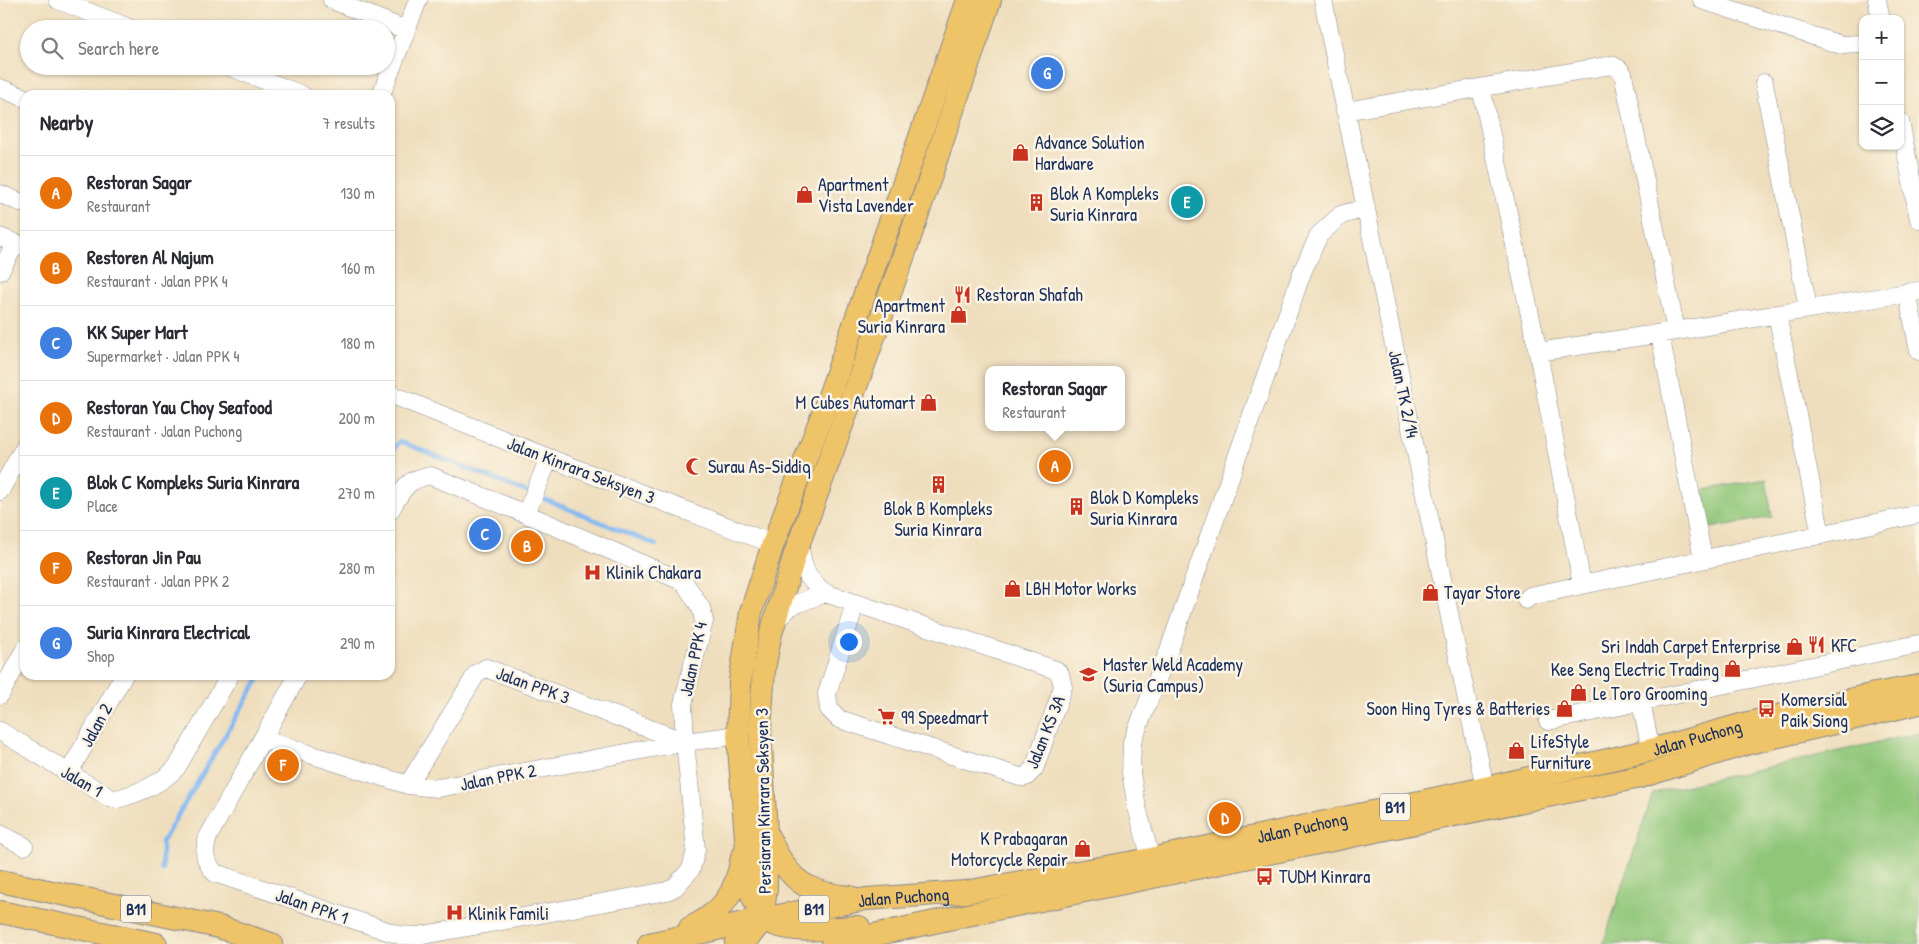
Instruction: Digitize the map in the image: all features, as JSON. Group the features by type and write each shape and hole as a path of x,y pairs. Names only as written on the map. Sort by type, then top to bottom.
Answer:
{"main road":[{"name":"Persiaran Kinrara Seksyen 3","path":"756,833 738,735 740,682 751,612 773,544 823,413 968,0"},
{"name":"Persiaran Kinrara Seksyen 3","path":"762,919 750,890 756,833 764,669 774,622 789,572 905,252 990,0"},
{"name":"Jalan Puchong","path":"656,943 762,919 866,899 965,892 1151,859 1485,788 1651,750 1744,724 1875,694 1919,686"},
{"name":"Jalan Puchong","path":"832,944 1640,777 1749,743 1919,703"},
{"path":"656,943 706,920 718,911 728,898 756,833 795,879 810,888 829,895 866,899"},
{"path":"0,875 29,887"},
{"name":"B11","path":"0,881 219,927 259,942"},
{"name":"B11","path":"0,912 156,944"},
{"path":"736,944 748,938 762,919 781,927 794,929 867,928 886,932"}],"street":[{"path":"58,0 109,20"},
{"path":"332,0 381,20"},
{"path":"395,59 418,0"},
{"name":"Jalan TK 2/14","path":"1323,0 1485,788"},
{"path":"1702,0 1841,45 1859,44"},
{"path":"1877,0 1880,15"},
{"path":"395,26 406,30"},
{"path":"1345,111 1612,65 1619,68 1623,74 1668,332 1703,559"},
{"path":"251,75 289,90"},
{"path":"383,90 389,75"},
{"path":"1764,83 1808,308"},
{"path":"0,88 20,96"},
{"path":"1481,88 1538,352 1582,585"},
{"path":"1904,142 1919,219"},
{"path":"0,194 20,202"},
{"path":"1151,859 1137,808 1131,773 1132,742 1168,650 1303,270 1319,234 1341,215 1366,208"},
{"path":"0,271 14,242"},
{"path":"1538,352 1913,292 1919,351"},
{"path":"1777,314 1821,535"},
{"name":"Jalan Kinrara Seksyen 3","path":"395,396 546,464 773,544"},
{"path":"0,491 20,455"},
{"path":"528,509 546,464"},
{"name":"Jalan PPK 4","path":"395,502 403,488 421,477 431,476 528,509 684,582 701,608 704,621 683,704 685,742"},
{"path":"1526,600 1530,596 1919,514"},
{"path":"789,572 773,544 802,536"},
{"name":"Jalan KS 3A","path":"802,536 804,570 812,584 824,594 855,604 1056,670 1060,674 1063,687 1034,769 1026,777 1020,777 838,719 829,709 827,694 855,604"},
{"path":"774,622 791,606 824,594"},
{"path":"1548,721 1919,644"},
{"path":"0,695 20,658"},
{"name":"Jalan PPK 3","path":"408,786 476,673 486,668 685,742"},
{"name":"Jalan 2","path":"68,774 121,680"},
{"name":"Jalan 1","path":"0,731 68,774 110,798 117,799 160,783 169,776 177,767 227,680"},
{"path":"262,739 295,680"},
{"path":"1641,702 1651,750"},
{"name":"Jalan PPK 2","path":"262,739 408,786 438,788 685,742 738,735"},
{"name":"Jalan PPK 1","path":"262,739 208,837 205,848 206,862 215,873 398,935 418,936 666,891 675,887 691,869 696,850 685,742"},
{"path":"0,834 24,846"}],"green space":[{"path":"1766,479 1772,517 1710,528 1703,490"},
{"path":"1919,733 1919,944 1603,944 1653,793"}],"waterway":[{"path":"395,448 399,441 529,493"},
{"path":"537,496 656,545"},
{"path":"162,870 162,842 258,680"}],"place":[{"name":"Suria Kinrara Electrical","path":"1047,73"},
{"name":"Advance Solution Hardware","path":"1021,152"},
{"name":"Apartment Vista Lavender","path":"804,194"},
{"name":"Blok C Kompleks Suria Kinrara","path":"1187,202"},
{"name":"Blok A Kompleks Suria Kinrara","path":"1036,203"},
{"name":"Restoran Shafah","path":"963,294"},
{"name":"Apartment Suria Kinrara","path":"959,315"},
{"name":"M Cubes Automart","path":"929,402"},
{"name":"Surau As-Siddiq","path":"694,466"},
{"name":"Restoran Sagar","path":"1055,466"},
{"name":"Blok B Kompleks Suria Kinrara","path":"938,485"},
{"name":"Blok D Kompleks Suria Kinrara","path":"1076,507"},
{"name":"KK Super Mart","path":"485,534"},
{"name":"Restoren Al Najum","path":"527,546"},
{"name":"Klinik Chakara","path":"592,572"},
{"name":"LBH Motor Works","path":"1012,588"},
{"name":"Tayar Store","path":"1430,592"},
{"name":"KFC","path":"1817,645"},
{"name":"Sri Indah Carpet Enterprise","path":"1795,646"},
{"name":"Kee Seng Electric Trading","path":"1733,669"},
{"name":"Master Weld Academy (Suria Campus)","path":"1089,674"},
{"name":"Le Toro Grooming","path":"1579,693"},
{"name":"Soon Hing Tyres & Batteries","path":"1564,708"},
{"name":"Komersial Paik Siong","path":"1767,709"},
{"name":"99 Speedmart","path":"887,717"},
{"name":"LifeStyle Furniture","path":"1517,751"},
{"name":"Restoran Jin Pau","path":"283,765"},
{"name":"Restoran Yau Choy Seafood","path":"1225,818"},
{"name":"K Prabagaran Motorcycle Repair","path":"1082,848"},
{"name":"TUDM Kinrara","path":"1265,876"},
{"name":"Klinik Famili","path":"454,913"}]}
